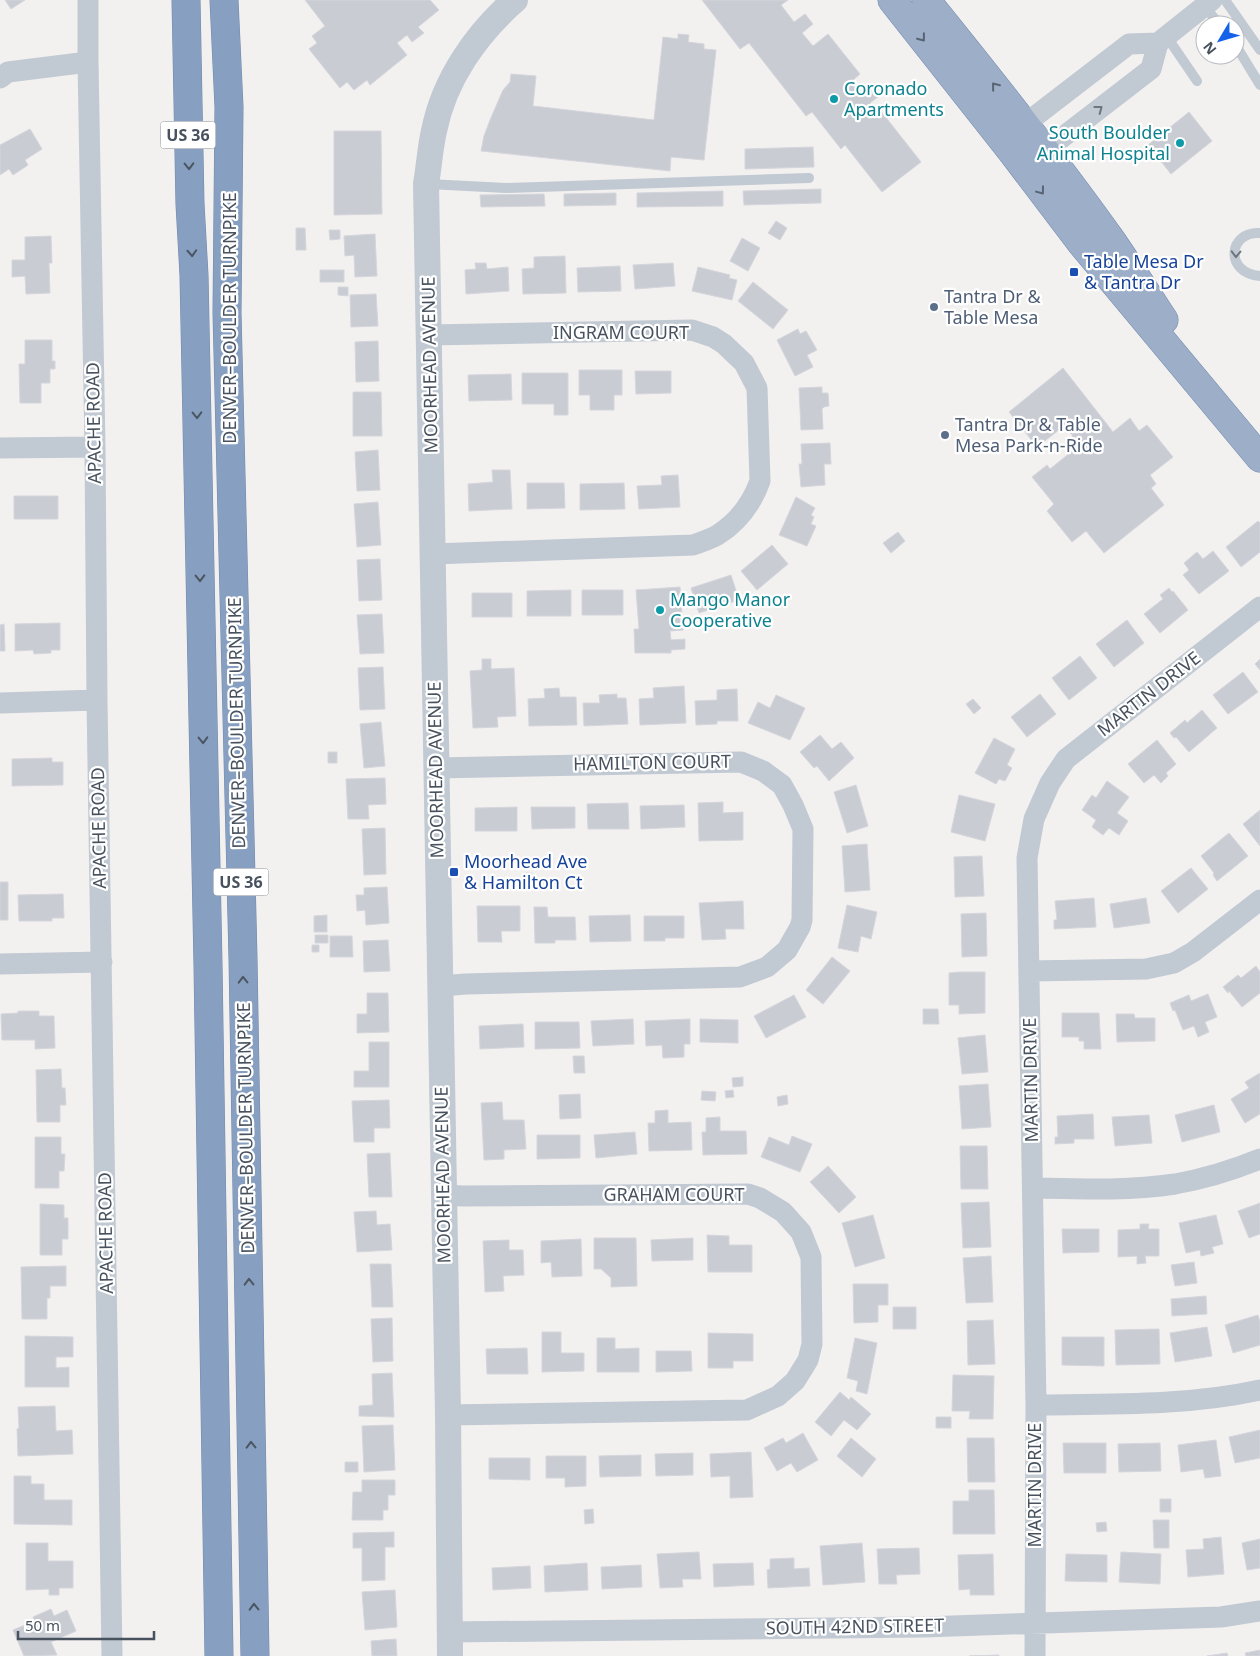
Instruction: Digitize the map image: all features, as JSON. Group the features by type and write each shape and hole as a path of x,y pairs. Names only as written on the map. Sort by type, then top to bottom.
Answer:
{"highway":[{"path":"172,0 175,26 187,65"},
{"name":"DENVER–BOULDER TURNPIKE","path":"186,0 190,204 194,275 208,946 219,1656"},
{"name":"DENVER–BOULDER TURNPIKE","path":"224,0 230,107 227,314 243,958 255,1656"},
{"path":"230,107 241,54 243,0"},
{"path":"892,0 1110,279 1260,458"},
{"path":"926,0 1046,150 1113,243 1226,416"}],"street":[{"name":"APACHE ROAD","path":"88,0 95,447 96,700 102,962 112,1656"},
{"name":"MOORHEAD AVENUE","path":"450,1644 448,1415 426,184 434,130 445,95 466,54 488,26 515,0"},
{"path":"1162,40 1130,44 1025,124 1012,152 1046,150 1151,69 1162,40 1208,3"},
{"path":"0,78 8,72 88,62"},
{"name":"INGRAM COURT","path":"429,335 692,330 713,337 724,344 744,363 757,388 760,481 755,494 740,518 718,536 693,545 433,554"},
{"path":"0,448 95,447"},
{"name":"MARTIN DRIVE","path":"1036,1656 1034,1623 1036,1405 1027,858 1034,819 1050,783 1066,759 1260,607"},
{"path":"0,703 96,700"},
{"name":"HAMILTON COURT","path":"436,768 741,762 764,771 782,785 803,829 802,920 787,950 767,967 740,977 440,986"},
{"path":"1030,971 1146,969 1174,962 1193,952 1260,900"},
{"path":"0,964 102,962"},
{"path":"1033,1188 1117,1189 1175,1184 1234,1170 1260,1159"},
{"name":"GRAHAM COURT","path":"443,1195 748,1194 760,1198 783,1212 800,1232 811,1257 812,1344 808,1360 795,1381 778,1396 747,1410 448,1415"},
{"path":"1036,1405 1154,1404 1238,1395 1260,1390"},
{"name":"SOUTH 42ND STREET","path":"450,1644 1221,1617 1260,1610"}],"lane":[{"path":"1225,0 1260,50"},
{"path":"1208,3 1215,15"},
{"path":"1162,40 1197,81"},
{"path":"1245,60 1260,85"},
{"path":"426,184 506,188 809,178"},
{"path":"1260,233 1252,232 1243,236 1237,244 1234,253 1236,263 1242,270 1250,275 1260,276"}],"building":[{"path":"5,0 25,0 11,9"},
{"path":"305,0 430,0 439,10 418,27 424,33 412,42 407,35 397,43 407,55 370,85 367,80 354,90 347,82 340,88 309,49 317,43 312,36 325,26"},
{"name":"Coronado Apartments","path":"702,0 788,0 781,5 794,22 805,14 813,24 802,33 813,46 828,34 860,74 852,81 862,93 871,86 879,96 870,103 877,112 880,110 921,162 882,192 845,145 841,149 812,112 806,116 749,43 740,49"},
{"path":"678,34 689,35 688,42 704,44 704,49 716,50 704,160 671,157 670,171 481,151 490,120 503,90 510,82 511,74 536,76 533,106 654,120 663,37 678,39"},
{"name":"South Boulder Animal Hospital","path":"1189,112 1212,141 1171,174 1148,145"},
{"path":"30,129 42,149 25,160 28,165 13,175 9,169 0,175 0,145"},
{"path":"334,131 381,131 382,214 334,215"},
{"path":"813,147 814,167 745,169 745,149"},
{"path":"821,189 821,203 744,205 743,191"},
{"path":"723,191 723,206 637,207 637,193"},
{"path":"616,193 616,205 564,206 564,194"},
{"path":"544,194 545,206 481,207 480,195"},
{"path":"776,221 787,228 780,240 768,233"},
{"path":"296,228 305,228 306,250 296,250"},
{"path":"329,230 340,230 340,239 330,240"},
{"path":"375,234 377,276 355,277 354,255 345,256 344,236"},
{"path":"51,236 52,263 49,263 50,293 26,294 25,276 12,277 12,260 25,260 25,237"},
{"path":"742,238 760,248 748,271 730,261"},
{"path":"565,256 566,293 523,294 522,269 534,268 534,257"},
{"path":"475,263 486,263 487,269 508,267 509,291 466,294 465,270 476,269"},
{"path":"673,263 675,286 635,289 633,265"},
{"path":"620,266 621,291 578,292 577,268"},
{"path":"698,267 730,275 729,278 737,280 732,300 692,291"},
{"path":"320,270 344,270 344,282 320,282"},
{"path":"753,282 788,310 773,329 738,301"},
{"path":"338,287 348,287 348,296 338,295"},
{"path":"376,294 378,326 351,327 350,295"},
{"path":"798,329 800,334 806,331 817,350 807,355 813,367 795,376 777,340"},
{"path":"25,340 52,340 52,361 55,361 55,369 50,369 50,383 41,383 41,403 20,403 19,364 25,364"},
{"path":"378,341 379,381 356,382 355,342"},
{"path":"1063,368 1113,432 1130,418 1139,431 1147,425 1173,457 1150,475 1156,484 1151,488 1164,505 1104,553 1086,531 1072,542 1047,511 1054,504 1032,477 1047,465 1050,469 1076,448 1069,439 1073,436 1064,426 1037,447 1009,412"},
{"path":"579,370 622,370 622,395 614,395 614,410 590,410 590,395 579,395"},
{"path":"635,371 671,371 671,393 636,394"},
{"path":"522,373 568,373 568,415 554,415 554,404 522,404"},
{"path":"511,374 512,400 469,401 468,375"},
{"path":"822,387 822,393 828,393 829,406 822,409 823,429 801,430 799,388"},
{"path":"353,392 381,392 382,436 353,436"},
{"path":"830,443 831,464 824,464 825,485 801,487 799,464 802,464 801,444"},
{"path":"378,450 380,490 357,491 355,452"},
{"path":"492,470 510,470 512,509 469,511 468,484 493,482"},
{"path":"678,475 680,507 639,509 637,486 662,485 661,476"},
{"path":"527,483 564,483 565,508 527,509"},
{"path":"624,483 625,509 580,510 580,484"},
{"path":"14,496 58,496 58,519 14,519"},
{"path":"796,497 815,508 811,515 814,517 811,524 816,526 807,546 779,535"},
{"path":"378,502 381,545 357,547 354,504"},
{"path":"1258,521 1260,523 1260,552 1241,567 1226,547"},
{"path":"898,532 905,541 891,553 883,543"},
{"path":"772,545 788,564 757,590 741,571"},
{"path":"1213,551 1229,571 1199,594 1183,575 1189,570 1184,563 1197,552 1203,559"},
{"path":"380,559 382,600 359,601 357,560"},
{"path":"731,575 739,600 699,613 691,588"},
{"name":"Mango Manor Cooperative","path":"680,587 683,630 670,631 671,640 685,639 685,649 671,650 671,653 635,653 634,629 639,629 636,590"},
{"path":"1169,588 1188,610 1160,633 1144,614 1163,599 1160,595"},
{"path":"571,590 571,616 527,616 527,591"},
{"path":"582,590 623,590 623,615 582,615"},
{"path":"472,593 512,593 512,617 472,617"},
{"path":"382,614 384,653 360,654 357,615"},
{"path":"1127,620 1144,643 1114,667 1096,644"},
{"path":"60,623 60,650 51,650 51,653 34,654 33,650 15,651 15,624"},
{"path":"4,624 5,651 0,651 0,625"},
{"path":"1080,656 1097,678 1069,700 1052,678"},
{"path":"482,659 491,659 491,669 514,668 516,716 497,717 498,727 473,728 470,671 482,670"},
{"path":"1260,659 1260,670 1255,664"},
{"path":"383,667 385,709 360,710 358,668"},
{"path":"1243,672 1258,692 1228,714 1213,695"},
{"path":"684,686 686,723 640,725 639,699 654,698 653,688"},
{"path":"559,688 560,697 576,697 577,725 529,726 528,699 545,698 544,689"},
{"path":"737,689 738,721 717,721 717,724 696,725 695,701 717,700 717,690"},
{"path":"617,694 617,698 626,698 628,724 584,726 583,703 600,703 599,695"},
{"path":"1040,694 1056,714 1027,737 1011,717"},
{"path":"776,695 805,708 790,740 748,723 758,702 770,708"},
{"path":"973,699 981,708 974,714 966,704"},
{"path":"1202,710 1217,728 1189,752 1170,733 1185,720 1187,723"},
{"path":"381,722 385,766 364,768 360,724"},
{"path":"820,735 832,749 841,742 854,758 829,781 817,766 814,768 800,752"},
{"path":"994,738 1015,749 1007,765 1012,768 1005,781 999,779 996,784 975,773"},
{"path":"1157,740 1176,764 1166,773 1168,776 1161,783 1154,775 1144,783 1128,764"},
{"path":"328,752 337,752 337,763 328,763"},
{"path":"52,758 52,762 63,762 63,785 12,786 12,759"},
{"path":"385,778 386,804 368,805 369,819 348,819 346,779"},
{"path":"1107,781 1129,797 1117,813 1128,821 1119,835 1109,828 1103,835 1092,827 1096,820 1082,810 1092,795 1096,798"},
{"path":"856,785 868,826 847,833 834,792"},
{"path":"959,795 995,804 985,841 951,832"},
{"path":"723,802 723,813 743,812 743,840 699,841 698,803"},
{"path":"628,803 629,829 588,829 587,804"},
{"path":"684,805 685,827 641,829 640,806"},
{"path":"517,807 517,831 475,831 475,808"},
{"path":"531,807 575,807 575,828 532,829"},
{"path":"1260,810 1260,846 1243,824"},
{"path":"385,828 386,874 364,875 362,829"},
{"path":"1229,833 1248,856 1217,881 1213,875 1214,873 1201,856"},
{"path":"867,844 870,890 845,892 842,846"},
{"path":"982,856 984,896 955,897 954,857"},
{"path":"1191,868 1208,889 1178,913 1161,891"},
{"path":"526,873 532,873 532,881 526,881"},
{"path":"0,882 8,882 8,920 0,920"},
{"path":"387,887 389,923 366,925 365,910 357,911 356,895 364,895 364,888"},
{"path":"63,894 64,918 52,918 52,921 19,921 18,895"},
{"path":"1094,898 1096,927 1054,929 1054,920 1057,920 1055,901"},
{"path":"1146,898 1150,923 1114,928 1110,904"},
{"path":"743,901 744,929 725,929 726,939 702,940 699,903"},
{"path":"847,905 877,912 871,939 861,936 858,952 838,948"},
{"path":"477,906 520,906 520,931 501,931 502,942 478,942"},
{"path":"534,907 547,907 548,917 575,917 576,940 555,940 555,943 535,943"},
{"path":"986,913 987,956 962,957 961,914"},
{"path":"327,915 327,932 314,932 314,916"},
{"path":"630,915 631,941 590,942 589,916"},
{"path":"644,916 684,916 684,938 665,938 665,941 644,941"},
{"path":"315,935 328,935 328,943 315,943"},
{"path":"330,936 352,936 353,957 330,957"},
{"path":"388,940 390,971 364,972 363,941"},
{"path":"312,945 319,945 319,952 312,952"},
{"path":"832,957 850,971 823,1004 806,990"},
{"path":"1256,966 1260,972 1260,993 1242,1007 1229,991 1228,993 1223,987 1238,975 1241,978"},
{"path":"985,972 985,1013 959,1014 959,1005 949,1005 949,973"},
{"path":"367,993 388,993 389,1032 357,1033 357,1014 367,1014"},
{"path":"1208,994 1217,1017 1205,1022 1209,1032 1198,1037 1194,1026 1183,1030 1170,1003 1189,995 1191,1001"},
{"path":"794,995 806,1017 766,1038 754,1016"},
{"path":"923,1009 938,1009 939,1024 923,1024"},
{"path":"18,1011 39,1011 39,1016 54,1016 55,1048 35,1049 35,1040 2,1040 1,1014 18,1013"},
{"path":"1062,1013 1099,1013 1101,1049 1084,1049 1084,1041 1079,1041 1079,1037 1062,1037"},
{"path":"1116,1014 1134,1014 1135,1018 1155,1018 1155,1041 1117,1042"},
{"path":"633,1019 634,1044 593,1046 591,1021"},
{"path":"690,1019 690,1044 684,1044 684,1057 663,1058 662,1045 646,1046 645,1021"},
{"path":"700,1019 738,1020 738,1043 700,1042"},
{"path":"535,1022 579,1022 580,1048 535,1049"},
{"path":"523,1024 524,1047 480,1049 479,1026"},
{"path":"985,1035 988,1072 962,1074 958,1038"},
{"path":"369,1042 389,1042 389,1087 354,1087 354,1071 369,1071"},
{"path":"573,1056 584,1056 585,1073 574,1073"},
{"path":"61,1069 62,1088 65,1088 66,1105 60,1105 60,1122 37,1122 36,1070"},
{"path":"1260,1073 1260,1114 1245,1123 1231,1099 1249,1088 1245,1082"},
{"path":"743,1077 743,1086 733,1087 732,1078"},
{"path":"988,1084 991,1127 962,1129 959,1086"},
{"path":"733,1090 734,1097 726,1098 725,1091"},
{"path":"702,1091 716,1092 715,1101 701,1100"},
{"path":"580,1094 581,1118 560,1119 559,1095"},
{"path":"787,1095 788,1104 778,1106 777,1097"},
{"path":"389,1100 390,1128 374,1128 374,1142 354,1142 352,1101"},
{"path":"502,1102 503,1120 524,1120 526,1149 504,1150 504,1159 484,1160 481,1103"},
{"path":"1214,1105 1220,1132 1182,1142 1175,1115"},
{"path":"668,1110 668,1123 691,1122 692,1150 649,1151 648,1123 655,1123 655,1111"},
{"path":"1093,1114 1094,1139 1074,1139 1074,1143 1055,1144 1055,1137 1058,1137 1057,1116"},
{"path":"1149,1115 1152,1143 1115,1146 1112,1117"},
{"path":"720,1117 720,1131 746,1131 747,1154 703,1155 702,1132 706,1132 706,1118"},
{"path":"635,1132 637,1154 596,1158 594,1135"},
{"path":"537,1135 580,1135 580,1158 537,1159"},
{"path":"792,1136 812,1144 800,1172 761,1157 769,1137 789,1145"},
{"path":"35,1137 61,1137 61,1154 65,1154 64,1171 59,1171 59,1188 35,1188"},
{"path":"960,1146 987,1146 988,1189 961,1189"},
{"path":"390,1153 392,1197 369,1197 367,1154"},
{"path":"828,1166 856,1197 839,1213 810,1182"},
{"path":"989,1202 991,1247 963,1248 961,1203"},
{"path":"1260,1203 1260,1234 1249,1238 1238,1211"},
{"path":"40,1204 64,1205 64,1218 68,1218 68,1239 62,1239 62,1255 40,1255"},
{"path":"376,1211 377,1225 390,1224 392,1250 357,1252 354,1212"},
{"path":"873,1215 885,1258 855,1267 842,1223"},
{"path":"1216,1215 1223,1244 1212,1247 1214,1253 1201,1256 1200,1250 1186,1253 1179,1223"},
{"path":"1140,1224 1149,1224 1148,1229 1159,1229 1159,1256 1145,1256 1146,1263 1137,1264 1137,1256 1118,1257 1118,1230 1140,1229"},
{"path":"1062,1229 1099,1229 1099,1252 1063,1253"},
{"path":"707,1235 729,1236 729,1245 752,1245 752,1272 708,1272"},
{"path":"594,1238 636,1238 637,1286 611,1287 611,1278 601,1269 594,1269"},
{"path":"693,1238 693,1260 652,1261 651,1240"},
{"path":"581,1239 582,1276 552,1277 551,1262 541,1263 541,1241"},
{"path":"509,1240 509,1250 523,1250 524,1275 503,1276 504,1291 485,1292 483,1241"},
{"path":"991,1256 993,1302 966,1303 963,1258"},
{"path":"1194,1262 1197,1283 1175,1286 1171,1265"},
{"path":"370,1264 391,1264 393,1307 372,1307"},
{"path":"66,1266 66,1286 50,1286 50,1298 47,1298 47,1319 22,1319 21,1267"},
{"path":"853,1284 888,1284 888,1305 878,1305 878,1322 854,1323"},
{"path":"1206,1296 1207,1314 1172,1316 1171,1299"},
{"path":"893,1307 916,1307 916,1329 893,1329"},
{"path":"1258,1315 1260,1322 1260,1345 1233,1353 1225,1325"},
{"path":"392,1318 393,1361 373,1362 371,1319"},
{"path":"993,1320 995,1364 968,1365 967,1321"},
{"path":"1207,1327 1212,1356 1175,1362 1170,1333"},
{"path":"1159,1329 1160,1364 1116,1365 1115,1330"},
{"path":"542,1332 561,1332 561,1353 584,1353 584,1371 542,1372"},
{"path":"708,1333 753,1334 753,1361 733,1361 733,1368 708,1368"},
{"path":"25,1336 73,1337 73,1357 56,1357 56,1368 69,1367 69,1387 25,1387"},
{"path":"1062,1337 1104,1337 1104,1366 1062,1365"},
{"path":"597,1338 615,1338 615,1349 639,1348 639,1372 597,1372"},
{"path":"855,1338 877,1343 867,1394 856,1391 858,1381 847,1378"},
{"path":"527,1348 528,1374 487,1374 486,1349"},
{"path":"656,1351 691,1351 692,1371 656,1372"},
{"path":"392,1373 394,1417 359,1416 359,1406 373,1405 372,1374"},
{"path":"953,1375 994,1376 993,1419 969,1419 970,1411 952,1411"},
{"path":"840,1392 849,1400 851,1397 871,1414 857,1430 844,1420 831,1436 815,1422"},
{"path":"55,1406 56,1431 72,1430 73,1454 18,1456 18,1407"},
{"path":"936,1417 951,1417 951,1428 936,1428"},
{"path":"393,1425 395,1470 364,1472 362,1426"},
{"path":"1260,1430 1260,1458 1235,1463 1229,1437"},
{"path":"803,1433 818,1460 797,1472 791,1463 777,1471 764,1448 783,1438 786,1443"},
{"path":"851,1438 876,1459 862,1477 837,1456"},
{"path":"967,1438 994,1438 995,1482 968,1482"},
{"path":"1216,1440 1221,1476 1205,1478 1203,1469 1181,1472 1178,1445"},
{"path":"1063,1443 1106,1443 1106,1473 1064,1473"},
{"path":"1160,1443 1161,1471 1119,1472 1118,1444"},
{"path":"751,1452 753,1497 730,1498 730,1476 711,1477 710,1454"},
{"path":"693,1453 693,1475 656,1476 655,1454"},
{"path":"641,1455 641,1476 600,1477 599,1456"},
{"path":"546,1456 586,1456 586,1486 565,1487 565,1478 546,1478"},
{"path":"489,1458 530,1458 530,1480 489,1479"},
{"path":"345,1462 358,1462 358,1472 345,1472"},
{"path":"14,1476 31,1476 31,1484 44,1484 44,1500 72,1500 72,1525 14,1524"},
{"path":"362,1480 395,1480 395,1495 388,1495 388,1510 383,1510 383,1520 352,1520 353,1492 362,1492"},
{"path":"969,1490 994,1490 995,1534 953,1534 953,1501 969,1501"},
{"path":"1160,1499 1171,1499 1171,1512 1160,1512"},
{"path":"593,1509 594,1523 585,1524 584,1510"},
{"path":"1153,1520 1169,1520 1169,1548 1154,1548"},
{"path":"1106,1522 1107,1531 1097,1532 1096,1523"},
{"path":"394,1532 394,1547 385,1547 385,1580 362,1581 362,1548 353,1548 353,1533"},
{"path":"1221,1537 1224,1574 1188,1577 1186,1550 1204,1549 1203,1539"},
{"path":"1260,1539 1260,1568 1247,1570 1242,1543"},
{"path":"26,1543 48,1543 48,1561 73,1561 73,1588 59,1588 59,1595 49,1595 49,1589 26,1590"},
{"path":"862,1543 865,1582 823,1585 820,1546"},
{"path":"919,1548 920,1574 896,1575 897,1584 879,1584 877,1549"},
{"path":"699,1552 701,1579 682,1579 683,1587 660,1588 657,1554"},
{"path":"1121,1552 1161,1554 1160,1584 1119,1582"},
{"path":"993,1554 994,1595 970,1595 970,1589 959,1590 958,1555"},
{"path":"1066,1554 1107,1555 1107,1582 1065,1581"},
{"path":"794,1558 794,1569 809,1568 810,1586 768,1588 767,1570 770,1569 770,1559"},
{"path":"587,1563 588,1590 545,1592 544,1566"},
{"path":"753,1563 754,1585 714,1587 713,1564"},
{"path":"641,1565 642,1587 602,1589 601,1567"},
{"path":"530,1566 531,1588 493,1590 492,1568"},
{"path":"395,1590 397,1627 365,1630 362,1592"},
{"path":"51,1609 54,1616 67,1610 76,1631 51,1642 57,1655 24,1656 13,1630 35,1621 33,1617"},
{"path":"396,1639 397,1656 372,1656 371,1641"},
{"path":"1260,1650 1260,1656 1246,1656 1245,1653"},
{"path":"1227,1653 1228,1656 1207,1656"}],"place":[{"name":"Coronado Apartments","path":"834,99"},
{"name":"South Boulder Animal Hospital","path":"1180,143"},
{"name":"Table Mesa Dr & Tantra Dr","path":"1074,272"},
{"name":"Tantra Dr & Table Mesa","path":"934,307"},
{"name":"Tantra Dr & Table Mesa Park-n-Ride","path":"945,435"},
{"name":"Mango Manor Cooperative","path":"660,610"},
{"name":"Moorhead Ave & Hamilton Ct","path":"454,872"}]}
